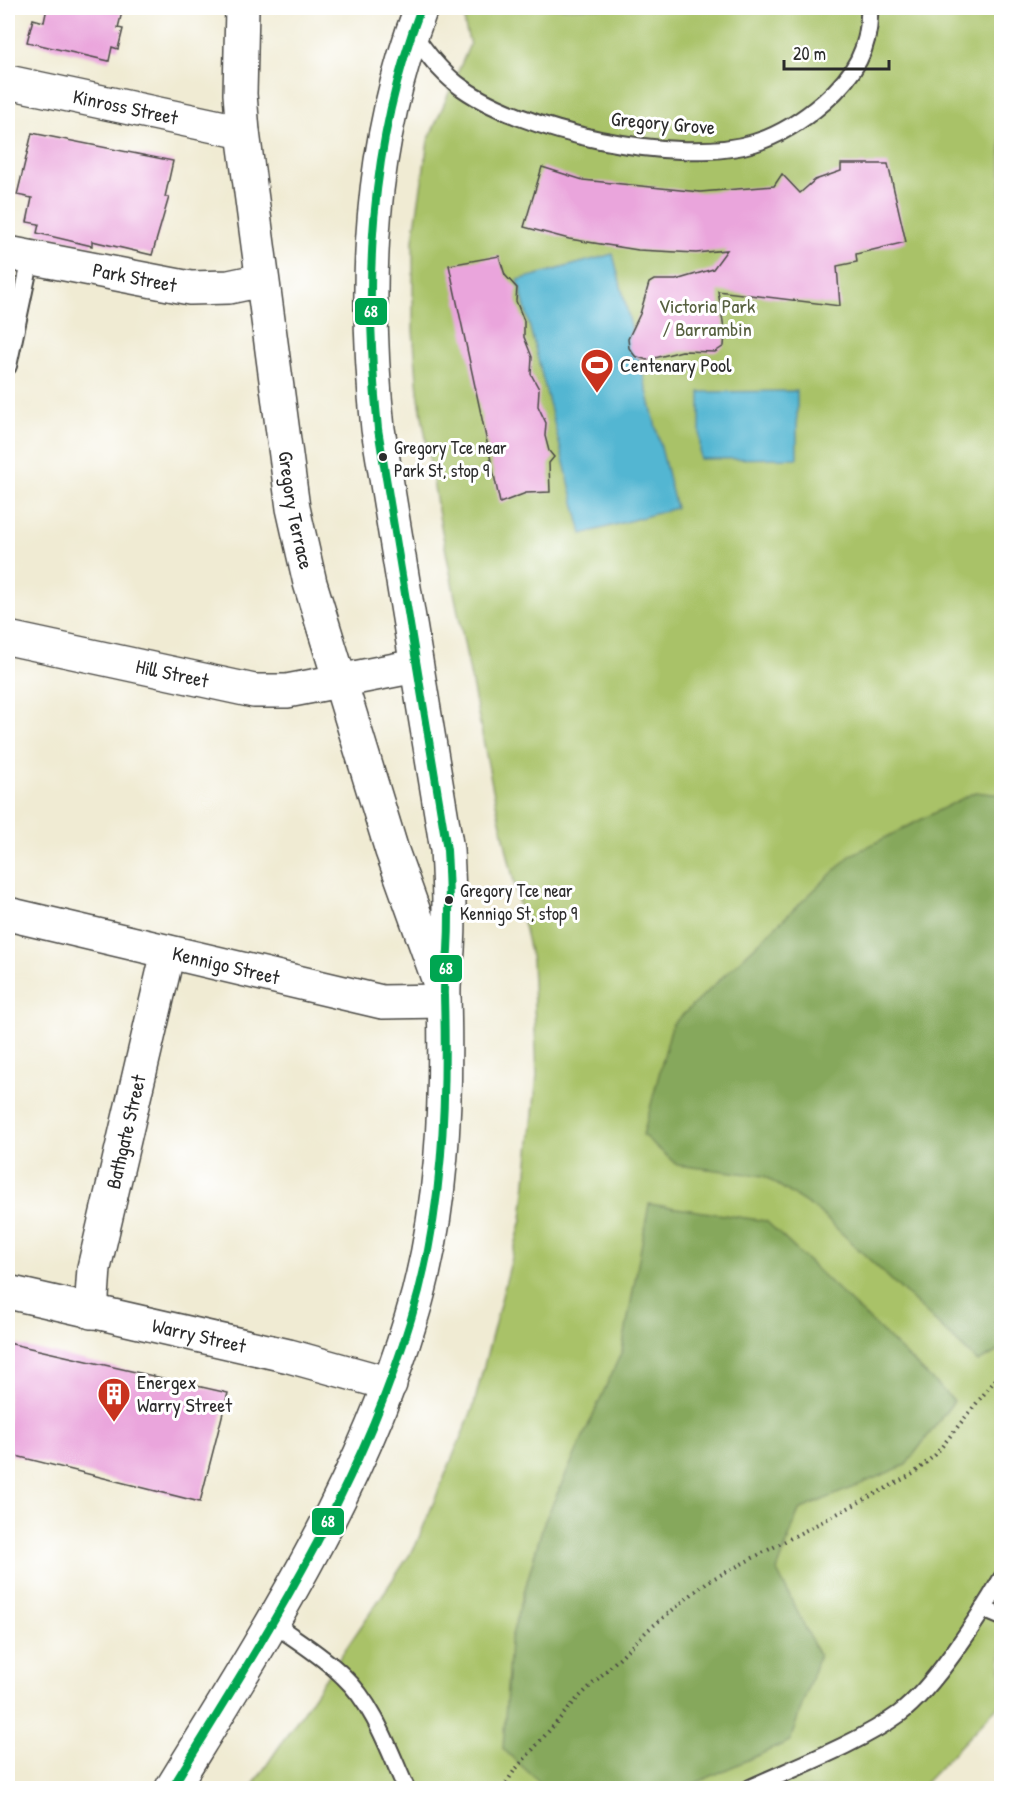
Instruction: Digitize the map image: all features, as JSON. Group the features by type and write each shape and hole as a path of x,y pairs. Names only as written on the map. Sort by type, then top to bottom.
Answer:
{"main road":[{"name":"Gregory Terrace","path":"242,8 240,94 243,132 293,508 310,583 339,681 402,882 444,997"},
{"name":"Gregory Terrace","path":"172,1788 273,1623 335,1511 390,1384 412,1318 437,1189 444,1086 444,997 449,917 447,850 378,429 371,360 369,301 371,241 384,134 416,20"},
{"name":"Kinross Street","path":"8,82 243,132"},
{"name":"Park Street","path":"19,255 190,288 229,287 262,280"},
{"name":"Hill Street","path":"8,638 254,691 287,691 416,666"},
{"name":"Kennigo Street","path":"8,914 387,1003 444,997"},
{"name":"Bathgate Street","path":"91,1312 94,1268 168,952"},
{"name":"Warry Street","path":"8,1292 289,1356 390,1384"}],"lane":[{"name":"Gregory Grove","path":"416,20 440,69 457,84 506,110 547,125 605,140 702,151 754,144 777,134 808,115 833,94 852,74 861,56 867,41 869,8"},
{"path":"8,366 19,255"},
{"path":"750,1788 875,1729 899,1714 926,1687 983,1609 1002,1578"},
{"path":"983,1609 1002,1617"},
{"path":"273,1623 326,1661 352,1686 371,1713 406,1788"}],"path":[{"path":"503,1788 514,1771 576,1700 665,1616 707,1582 913,1474 935,1455 966,1420 996,1378 1002,1377"}],"green space":[{"name":"Victoria Park / Barrambin","path":"465,8 1001,8 1001,1703 920,1788 251,1788 415,1547 473,1408 522,1219 537,1075 532,961 493,790 439,516 418,392 413,330 413,240 428,141 470,44 465,26"},
{"path":"975,792 1002,795 1002,1349 978,1362 817,1210 764,1176 677,1165 643,1135 672,1025 851,855"},
{"path":"649,1204 766,1221 954,1401 906,1465 799,1510 777,1571 819,1655 790,1741 685,1788 546,1788 503,1749 510,1642 543,1525 622,1351"}],"water":[{"name":"Centenary Pool","path":"613,254 676,508 582,534 518,280"},
{"name":"Centenary Pool","path":"797,391 797,458 700,459 700,392"}],"building":[{"path":"47,8 123,8 118,28 123,29 118,49 112,47 109,61 27,42 33,19 44,22"},
{"path":"32,133 173,161 165,197 169,197 152,255 92,241 92,246 37,233 39,224 27,222 32,198 17,195"},
{"path":"841,164 888,164 906,242 856,254 857,262 837,266 840,306 718,291 725,334 724,346 715,352 682,351 647,360 635,356 629,348 628,339 640,314 649,283 654,280 676,280 713,269 727,250 696,253 638,250 569,239 524,227 542,167 583,180 700,192 774,186 782,174 800,193 815,180 841,171"},
{"path":"499,256 505,275 517,288 516,301 524,321 524,337 532,357 531,374 539,389 538,406 546,423 545,436 549,451 554,457 549,463 550,492 526,493 500,503 449,265"},
{"name":"Energex Warry Street","path":"8,1343 228,1393 200,1502 8,1454"}],"transit line":[{"name":"68","path":"172,1788 275,1619 337,1503 365,1443 390,1382 411,1319 422,1280 436,1199 441,1159 445,1077 444,990 449,925 447,850 378,429 371,321 374,216 381,163 390,111 421,8"}],"place":[{"name":"Centenary Pool","path":"597,394"},
{"name":"Gregory Tce near Park St, stop 9","path":"383,457"},
{"name":"Gregory Tce near Kennigo St, stop 9","path":"449,900"},
{"name":"Energex Warry Street","path":"114,1423"}]}
